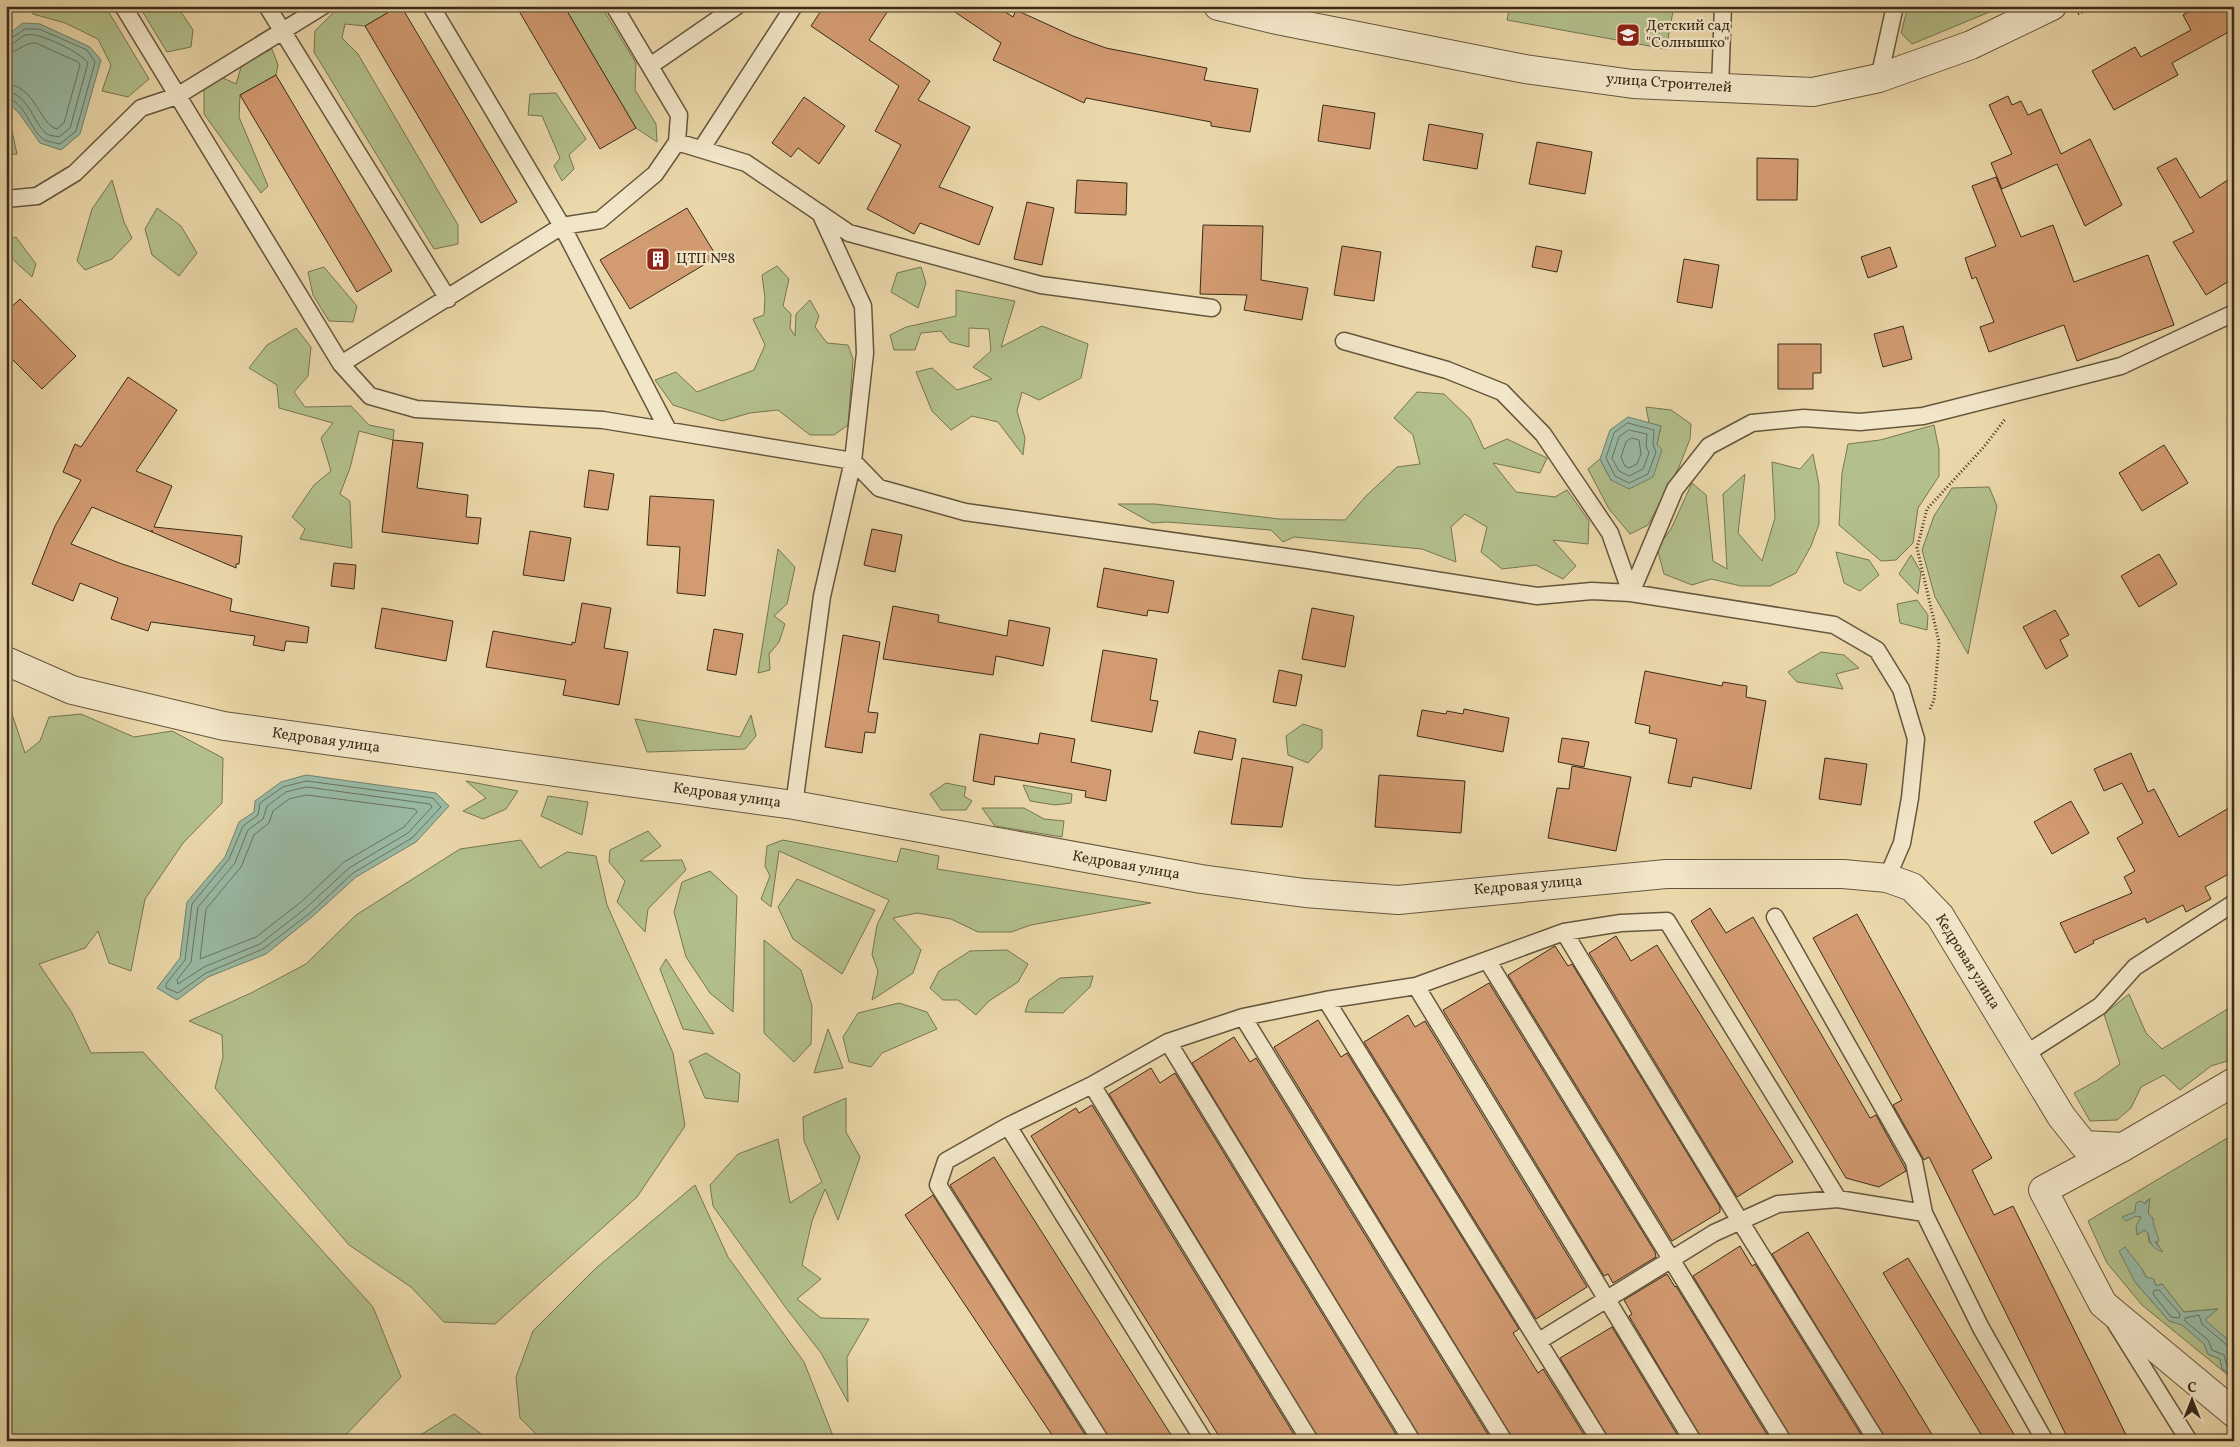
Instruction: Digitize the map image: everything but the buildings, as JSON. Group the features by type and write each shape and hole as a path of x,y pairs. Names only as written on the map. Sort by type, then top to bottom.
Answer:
{"street":[{"name":"улица Строителей","path":"1218,6 1277,20 1525,69 1634,84 1813,92 1879,78 1971,45 2052,6"},
{"name":"Кедровая улица","path":"6,661 72,690 224,726 794,805 1200,880 1305,893 1398,900 1666,874 1833,874 1887,878 1912,887 1940,916 2061,1116 2084,1145 2123,1147"},
{"path":"2234,1082 2123,1147 2042,1190 2103,1304 2234,1412"}],"lane":[{"path":"123,6 341,364 370,396 416,409 603,420 853,461 879,488 964,512 1178,541 1537,596 1592,591 1631,593 1834,625 1877,650 1901,689 1916,739 1910,798 1902,843 1887,878"},
{"path":"267,6 448,299"},
{"path":"6,199 37,196 74,173 141,108 177,96 323,6"},
{"path":"431,6 562,226 668,430"},
{"path":"341,364 448,299 562,226 600,220 655,174 677,142 679,115 614,6"},
{"path":"650,66 738,6"},
{"path":"702,148 794,6"},
{"path":"1720,88 1723,6"},
{"path":"1879,78 1894,6"},
{"path":"677,142 702,148 746,163 849,233 1041,285 1212,308"},
{"path":"794,805 822,596 853,461 865,353 863,306 820,213"},
{"path":"1631,593 1675,489 1709,446 1752,423 1804,418 1860,422 1923,416 2121,366 2234,313"},
{"path":"1344,341 1447,370 1502,392 1543,434 1610,533 1631,593"},
{"path":"2024,1055 2100,1006 2135,967 2234,902"},
{"path":"1775,917 1914,1162 1924,1213 1981,1328 2045,1441"},
{"path":"1101,1441 938,1185 946,1161 1008,1126 1092,1085 1168,1042 1243,1017 1326,1000 1416,986 1564,932 1621,923 1667,921 1838,1199"},
{"path":"1564,932 1877,1441"},
{"path":"1487,960 1783,1441"},
{"path":"1416,986 1693,1441"},
{"path":"1326,1000 1600,1441"},
{"path":"1243,1017 1504,1441"},
{"path":"1168,1042 1412,1441"},
{"path":"1092,1085 1310,1441"},
{"path":"1008,1126 1204,1441"},
{"path":"1539,1340 1714,1233 1778,1204 1838,1199 1924,1213"},
{"path":"2103,1304 2189,1441"}],"path":[{"path":"1916,739 1934,700 1939,642 1917,548 1927,509 1983,448 2028,389"}],"green space":[{"path":"31,6 105,6 149,79 128,97 102,91 111,65 98,39 65,23 33,14"},
{"path":"139,6 177,6 193,30 191,47 167,52"},
{"path":"340,6 399,6 365,26 345,24 342,38 358,54 458,225 458,244 434,249 314,52 315,31"},
{"path":"564,6 601,6 636,63 635,90 656,124 657,142 636,128"},
{"name":"Детский сад \"Солнышко\"","path":"1510,6 1674,6 1666,49 1507,20"},
{"path":"1908,6 2004,6 1912,44 1901,33"},
{"path":"272,49 278,65 276,75 240,95 239,117 268,186 261,193 204,114 204,89 221,77 236,84 242,64"},
{"path":"556,93 586,139 569,155 574,169 562,181 554,166 560,158 542,116 528,115 530,94"},
{"path":"6,115 9,117 17,154 6,155"},
{"path":"112,180 124,222 132,238 112,259 85,270 77,261 92,209"},
{"path":"157,208 181,226 197,253 179,276 152,255 145,229"},
{"path":"16,237 36,264 32,277 11,257 7,247 6,241"},
{"path":"777,266 789,279 783,306 791,314 790,328 795,336 796,314 810,300 819,316 815,327 827,343 848,345 853,359 848,425 834,435 810,435 778,410 750,413 722,421 673,405 655,380 676,372 697,392 754,370 765,345 753,319 764,315 765,298 762,275"},
{"path":"324,267 357,306 353,322 329,321 313,295 308,272"},
{"path":"921,267 926,283 918,308 891,292 897,273"},
{"path":"956,290 1015,301 1001,347 1042,326 1088,344 1081,378 1039,400 1022,392 1017,411 1025,438 1023,455 998,422 972,416 951,430 932,411 916,372 932,368 957,390 992,379 973,367 991,351 989,329 969,328 969,347 950,342 941,331 921,333 915,350 894,350 890,335 906,327 956,316"},
{"path":"296,328 311,347 308,376 294,392 305,407 351,406 369,425 394,430 393,440 359,431 350,468 340,494 350,501 352,548 300,539 305,529 292,517 314,485 331,471 321,438 333,423 279,408 277,385 249,368 267,345"},
{"path":"1417,392 1444,394 1470,419 1484,449 1507,439 1547,458 1540,473 1493,463 1516,492 1555,497 1567,490 1589,521 1588,544 1553,540 1576,566 1563,579 1536,565 1502,569 1481,552 1487,527 1465,514 1451,527 1456,562 1422,549 1294,537 1283,542 1271,530 1167,522 1152,523 1118,504 1155,504 1279,519 1345,520 1366,496 1397,467 1420,464 1413,435 1394,418"},
{"path":"1646,407 1671,410 1691,424 1690,439 1679,467 1648,525 1630,534 1609,509 1588,469 1600,459 1611,480 1657,444 1661,426 1649,423"},
{"path":"1934,425 1939,450 1939,476 1918,508 1913,543 1896,560 1881,561 1839,525 1842,473 1848,444 1880,440"},
{"path":"1813,454 1819,485 1819,524 1811,546 1796,573 1770,586 1741,586 1711,579 1692,585 1664,574 1657,548 1671,529 1692,483 1706,495 1713,561 1727,569 1723,494 1745,474 1738,533 1762,561 1775,518 1772,462 1800,469"},
{"path":"1989,487 1997,506 1968,654 1935,597 1922,550 1934,516 1952,488"},
{"path":"778,549 795,567 787,604 774,616 785,624 779,642 769,654 770,670 758,673"},
{"path":"1836,552 1869,560 1879,575 1860,591 1844,583"},
{"path":"1911,555 1921,572 1918,594 1899,574"},
{"path":"1917,600 1928,615 1927,630 1900,623 1897,604"},
{"path":"1821,652 1844,655 1859,668 1836,674 1843,689 1797,682 1788,672"},
{"path":"6,704 11,711 25,753 40,741 49,717 81,714 134,737 172,731 223,758 222,803 183,843 145,899 131,971 109,963 98,931 85,948 39,964 72,1013 91,1053 143,1052 373,1307 401,1377 340,1441 6,1441"},
{"path":"751,715 756,736 745,749 647,752 635,719 740,737"},
{"path":"1303,724 1322,730 1322,748 1308,763 1288,755 1286,736"},
{"path":"466,781 518,791 506,809 483,819 463,811 486,798"},
{"path":"946,783 966,787 964,796 972,801 966,810 941,810 930,794"},
{"path":"1023,785 1072,794 1071,803 1055,805 1030,801"},
{"path":"548,796 588,802 582,835 541,816"},
{"path":"982,808 1024,808 1044,819 1064,821 1062,837 995,826"},
{"path":"648,831 661,846 640,861 682,860 686,870 648,909 645,932 617,902 625,881 609,862 610,850"},
{"path":"521,840 540,868 567,852 596,856 607,905 673,1053 685,1126 637,1197 495,1324 444,1322 411,1287 349,1245 215,1088 223,1057 222,1035 189,1021 251,993 306,964 356,915 460,849"},
{"path":"783,840 897,862 901,848 939,856 937,869 1151,903 1031,925 1011,932 978,932 951,919 917,913 893,918 921,950 913,973 872,1000 878,971 872,955 877,925 889,900 779,851 771,907 761,899 770,876 765,866 767,846"},
{"path":"710,871 737,896 733,1012 710,993 686,957 674,912 682,882"},
{"path":"797,879 875,910 842,974 793,939 778,907"},
{"path":"764,940 801,970 812,1006 811,1044 794,1062 764,1033"},
{"path":"1007,950 1028,964 1018,982 989,1001 976,1015 958,1000 943,1000 930,988 939,971 970,951"},
{"path":"666,959 714,1034 683,1029 660,969"},
{"path":"1093,976 1090,987 1063,1013 1025,1012 1029,1000 1060,978"},
{"path":"2129,994 2146,1033 2162,1049 2234,1005 2234,1059 2211,1066 2180,1090 2164,1075 2141,1087 2131,1108 2117,1120 2090,1121 2074,1093 2096,1081 2120,1064 2104,1014"},
{"path":"899,1003 927,1012 937,1029 882,1053 871,1067 849,1062 843,1037 858,1013"},
{"path":"828,1029 843,1068 814,1073"},
{"path":"706,1053 740,1074 738,1102 705,1098 689,1061"},
{"path":"846,1098 846,1132 860,1157 838,1220 825,1189 812,1221 802,1265 821,1279 797,1299 821,1318 869,1319 847,1357 848,1402 821,1353 786,1308 713,1206 710,1185 738,1154 778,1139 790,1203 822,1182 804,1141 803,1117"},
{"path":"2234,1134 2234,1345 2204,1320 2217,1309 2184,1312 2162,1284 2156,1286 2146,1277 2142,1269 2135,1282 2169,1321 2182,1324 2204,1344 2208,1354 2220,1359 2222,1369 2234,1376 2234,1380 2142,1305 2107,1263 2088,1221","holes":["2149,1199 2148,1213 2151,1217 2157,1244 2160,1248 2149,1242 2148,1233 2144,1230 2137,1235 2141,1217 2123,1217 2135,1212"]},
{"path":"695,1185 728,1257 804,1362 835,1441 543,1441 520,1418 516,1377 533,1331 596,1268"},
{"path":"454,1414 491,1441 415,1441 414,1439"}],"water":[{"path":"23,23 40,24 90,47 101,60 80,134 61,150 40,143 19,113 6,101 6,36"},
{"path":"1628,417 1661,426 1657,444 1662,450 1653,477 1629,489 1611,480 1600,459 1610,430"},
{"path":"306,775 436,793 449,806 416,842 356,877 313,916 266,954 208,977 177,1000 157,988 180,958 187,902 225,857 239,822 254,812 255,801 281,782"},
{"path":"2150,1198 2148,1213 2153,1218 2159,1241 2155,1242 2163,1252 2154,1247 2148,1233 2144,1230 2137,1235 2136,1226 2141,1217 2136,1216 2126,1221 2122,1217 2135,1212 2136,1203 2141,1201 2145,1204"},
{"path":"2125,1247 2146,1277 2154,1279 2156,1286 2162,1284 2184,1312 2218,1309 2205,1320 2234,1345 2234,1376 2222,1369 2220,1359 2208,1354 2204,1344 2182,1325 2169,1321 2135,1282 2119,1251"}],"place":[{"name":"Детский сад \"Солнышко\"","path":"1628,35"},
{"name":"ЦТП №8","path":"658,259"}]}
